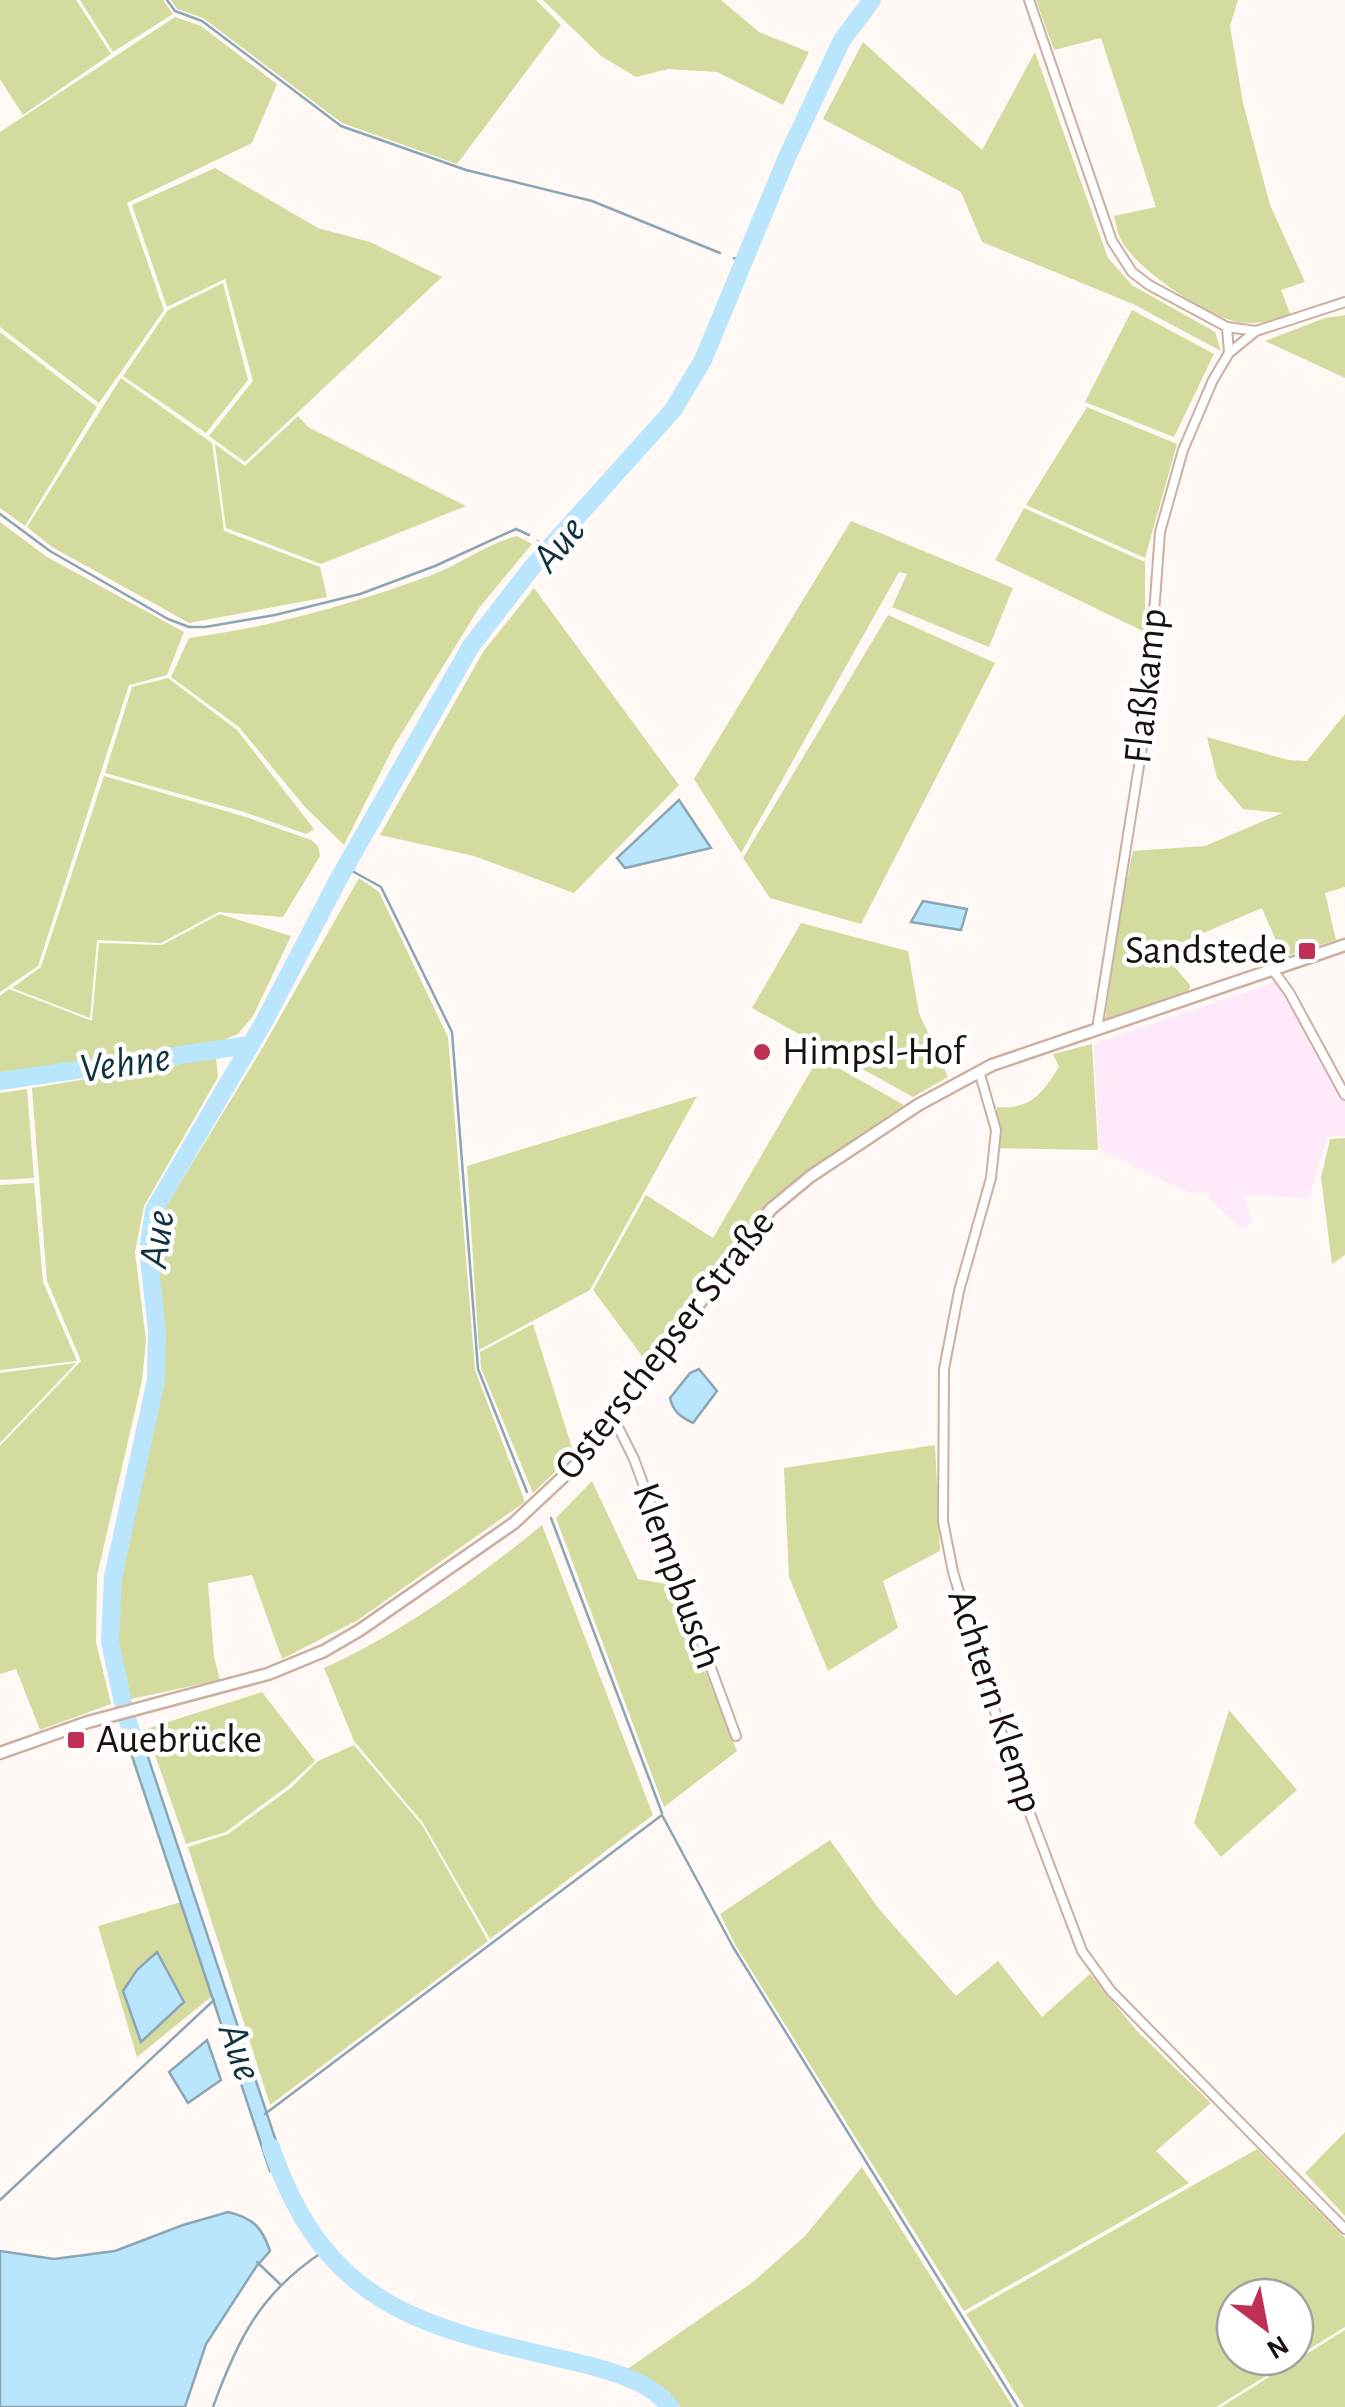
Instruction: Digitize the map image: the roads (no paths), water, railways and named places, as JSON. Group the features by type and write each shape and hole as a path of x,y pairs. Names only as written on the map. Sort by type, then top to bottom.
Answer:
{"main road":[{"name":"Osterschepser Straße","path":"0,1753 108,1716 268,1674 324,1651 514,1523 578,1462 771,1209 811,1176 918,1105 979,1070 1345,946"}],"street":[{"path":"1029,0 1112,241 1122,260 1149,285 1227,327 1256,332 1345,302"},
{"path":"1227,327 1229,353"},
{"name":"Flaßkamp","path":"1097,1029 1146,722 1160,532 1183,450 1213,380 1229,353 1256,332"},
{"path":"1272,969 1290,992 1345,1095"},
{"name":"Achtern Klemp","path":"979,1070 996,1130 991,1178 959,1291 944,1368 942,1521 1010,1760 1082,1950 1111,1991 1345,2229"},
{"name":"Klempbusch","path":"610,1422 618,1427 634,1459 736,1736"}],"water":[{"path":"679,800 711,848 625,868 617,858"},
{"path":"923,901 967,909 961,930 911,922"},
{"path":"699,1369 717,1391 693,1423 678,1414 670,1398 690,1373"},
{"path":"132,1720 141,1736 284,2165 270,2171 121,1723"},
{"path":"157,1952 184,2002 141,2042 123,1991 137,1970"},
{"path":"207,2040 221,2080 188,2103 169,2072"},
{"path":"228,2212 255,2225 270,2251 206,2344 185,2407 0,2407 0,2251 54,2259 115,2251"}],"waterway":[{"path":"167,0 175,11 202,21 341,126 466,170 592,201 720,253"},
{"name":"Aue","path":"135,1743 110,1642 113,1577 156,1380 157,1331 148,1250 154,1210 265,1020 338,880 471,646 533,566 673,410 703,360 787,157 842,40 872,0"},
{"path":"734,258 743,262"},
{"path":"0,514 50,551 168,619 189,627 275,615 360,594 516,529 529,535"},
{"path":"538,541 549,548"},
{"path":"345,867 381,887 452,1032 478,1369 527,1492"},
{"name":"Vehne","path":"0,1081 249,1045"},
{"path":"551,1518 662,1813"},
{"path":"265,2114 662,1815 733,1947 1018,2407"},
{"path":"0,2200 214,2000"},
{"name":"Aue","path":"271,2147 294,2201 321,2244 352,2277 387,2303 472,2337 627,2377 651,2390 670,2407"},
{"path":"213,2407 254,2318 284,2283 324,2251"},
{"path":"257,2262 281,2285"}],"place":[{"name":"Sandstede","path":"1307,951"},
{"name":"Himpsl-Hof","path":"762,1052"},
{"name":"Auebrücke","path":"76,1740"}]}
